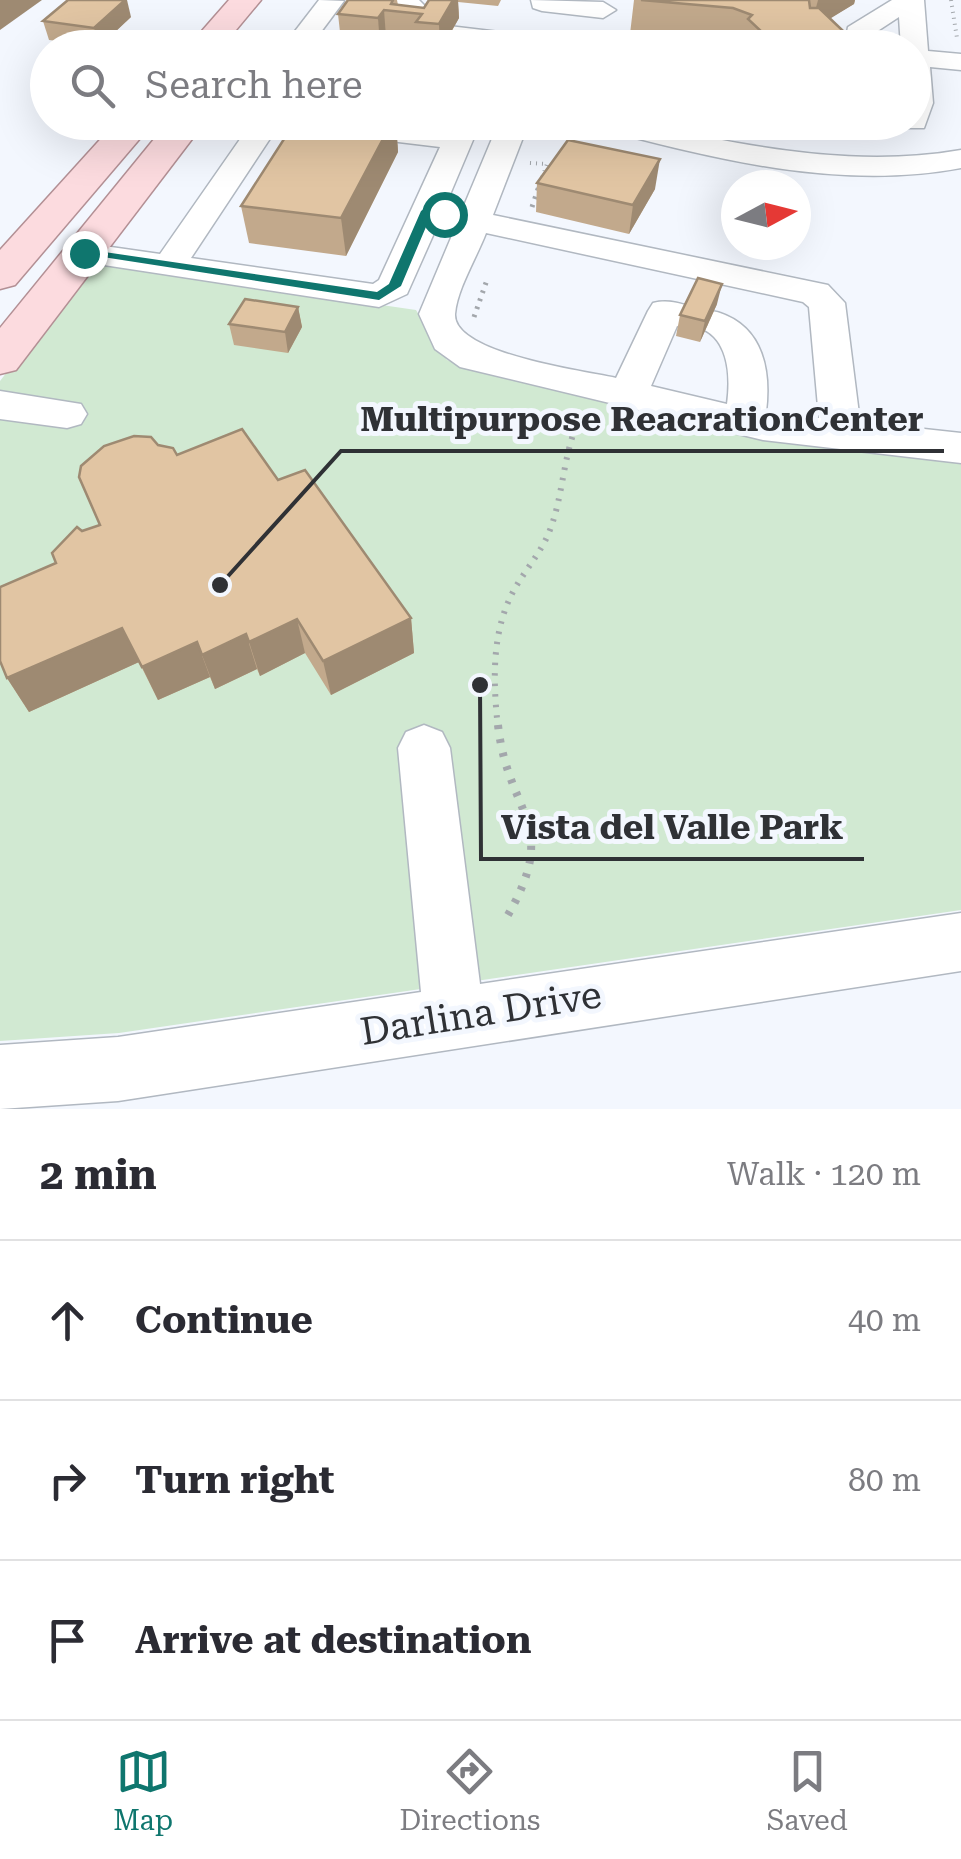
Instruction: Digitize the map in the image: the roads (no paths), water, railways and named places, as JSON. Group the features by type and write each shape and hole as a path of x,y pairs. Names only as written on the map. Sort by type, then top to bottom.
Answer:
{"main road":[{"path":"219,30 246,0"},
{"path":"0,276 120,140"},
{"path":"0,359 173,140"}],"street":[{"path":"307,30 329,0"},
{"path":"369,0 408,4 415,9 413,30"},
{"path":"860,30 910,0 913,30"},
{"path":"537,30 543,2 603,15"},
{"path":"931,55 959,50"},
{"path":"169,264 255,140"},
{"path":"84,253 379,296 394,286 458,140"},
{"path":"506,140 437,314 444,337 473,358 744,422 841,437 961,448"},
{"path":"690,140 750,153 875,167 932,166 961,158"},
{"path":"750,153 753,140"},
{"path":"427,211 474,218 606,252 815,293 827,304 830,317 841,437"},
{"path":"628,394 666,312 735,334 743,347 749,394 744,422"},
{"path":"0,404 67,414"},
{"path":"424,748 454,1017"},
{"name":"Darlina Drive","path":"0,1077 118,1069 961,942"}],"place":[{"name":"Multipurpose ReacrationCenter","path":"220,585"},
{"name":"Vista del Valle Park","path":"480,685"}]}
